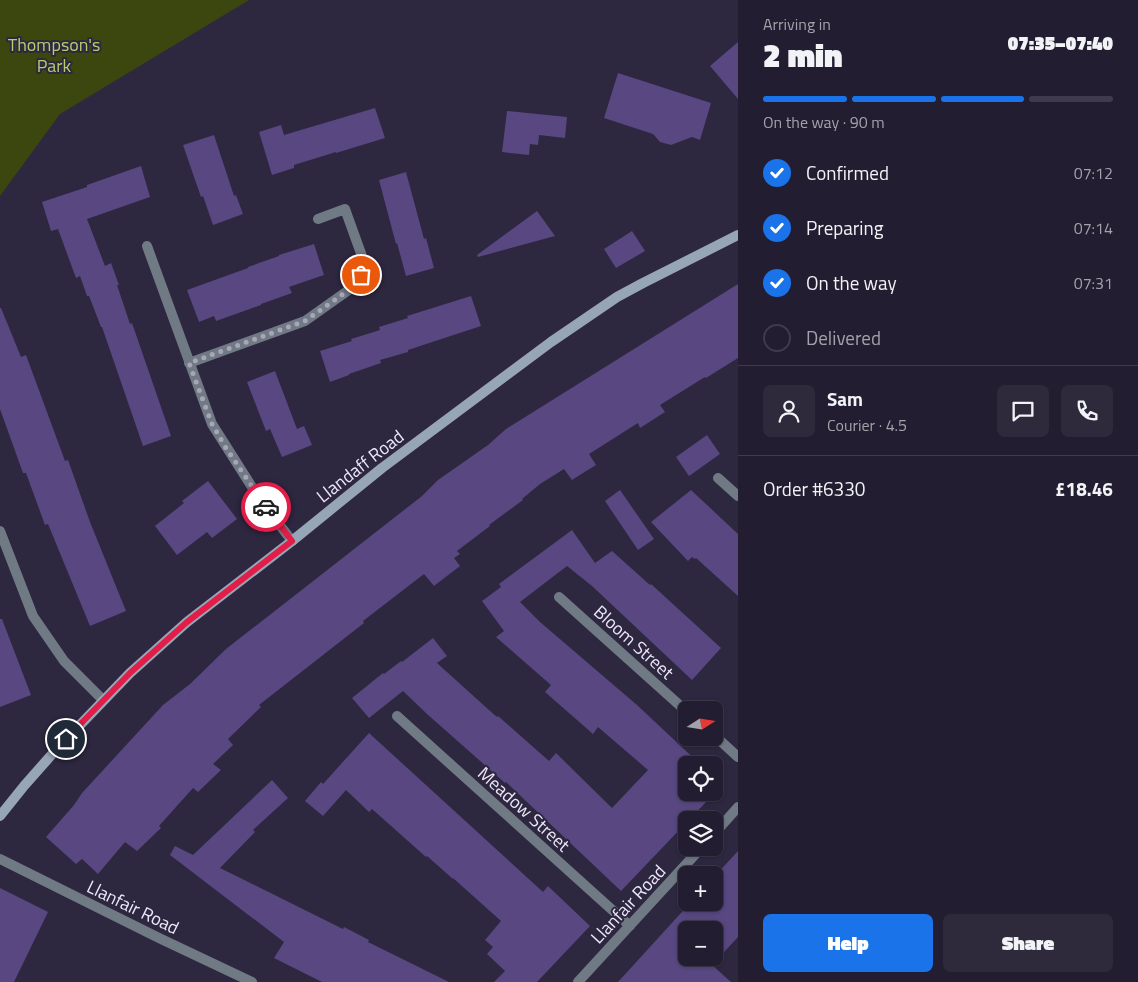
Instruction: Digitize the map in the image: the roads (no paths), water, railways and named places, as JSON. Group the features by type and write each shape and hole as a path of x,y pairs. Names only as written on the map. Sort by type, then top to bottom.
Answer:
{"main road":[{"name":"Llandaff Road","path":"0,816 42,766 130,673 187,622 292,541 382,468 551,342 617,297 738,235"}],"street":[{"path":"189,363 305,321 353,287 361,275 363,259 345,210 318,219"},
{"path":"147,246 212,424 259,498 292,541"},
{"path":"718,478 738,496"},
{"path":"0,531 33,616 64,661 103,700"},
{"name":"Bloom Street","path":"559,597 678,704"},
{"name":"Meadow Street","path":"397,716 630,926"},
{"path":"723,743 738,757"},
{"path":"723,824 738,807"},
{"name":"Llanfair Road","path":"578,982 694,856"},
{"name":"Llanfair Road","path":"0,860 252,982"}],"park label":[{"name":"Thompson's Park","path":"54,54"}]}
